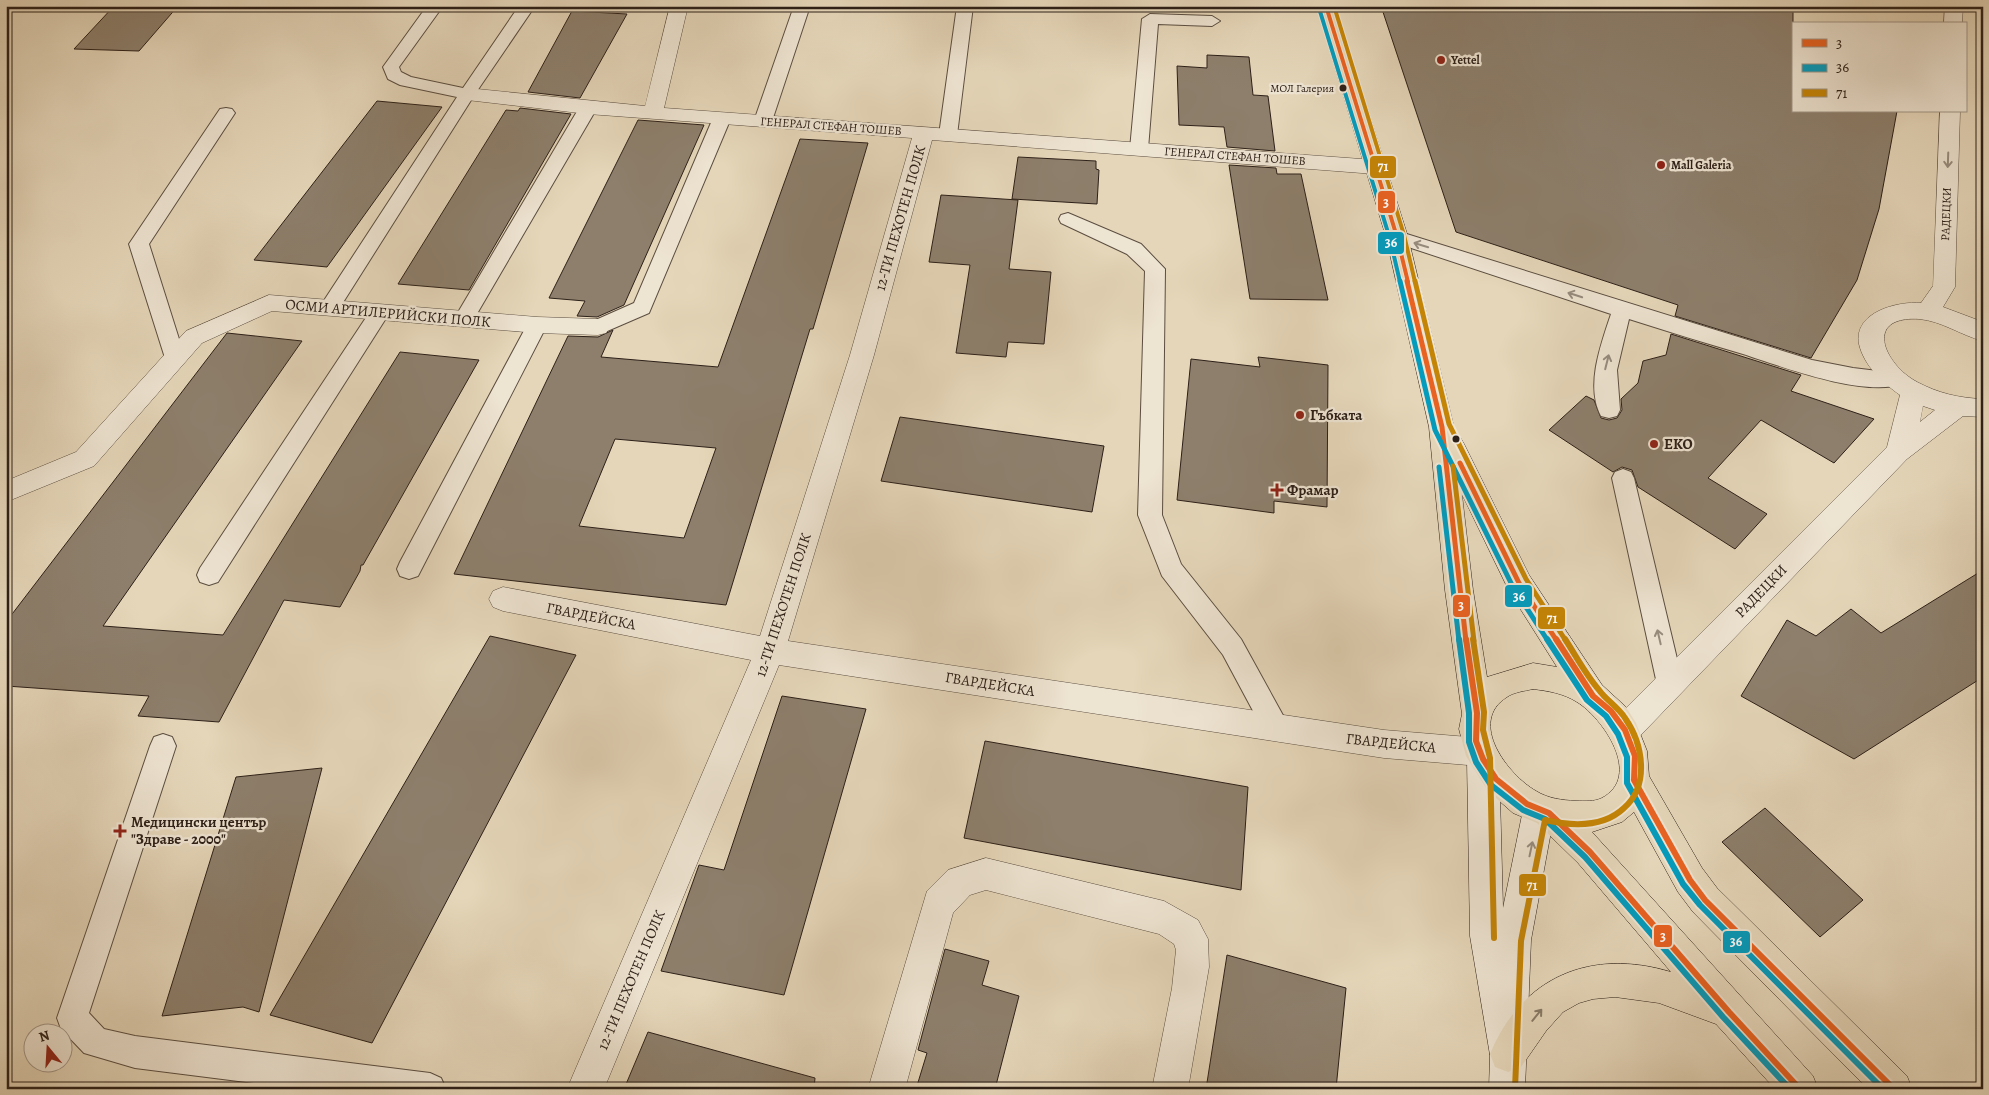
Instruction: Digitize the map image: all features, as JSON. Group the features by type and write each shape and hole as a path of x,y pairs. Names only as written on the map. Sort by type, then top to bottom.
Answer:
{"main road":[{"path":"1326,6 1397,237 1442,427 1459,590 1477,713"},
{"path":"1442,427 1519,583 1593,696"},
{"path":"1533,676 1558,680 1581,688 1593,696 1611,711 1625,730 1635,756 1634,780 1623,800 1603,813 1577,818 1544,811 1527,804 1505,788 1481,755 1475,731 1480,703 1493,688 1522,677 1533,676"},
{"path":"1634,780 1690,880 1705,900 1894,1089"},
{"path":"1544,811 1590,852 1729,1012 1800,1089"},
{"path":"1508,1054 1538,1011 1551,1000 1582,983 1598,980 1636,980 1689,994 1729,1012"}],"street":[{"path":"653,113 680,6"},
{"path":"1954,6 1954,22"},
{"name":"ГЕНЕРАЛ СТЕФАН ТОШЕВ","path":"466,94 588,108 1375,167"},
{"name":"РАДЕЦКИ","path":"1927,313 1944,287 1950,112"},
{"name":"12-ТИ ПЕХОТЕН ПОЛК","path":"585,1089 770,651 862,355 936,134"},
{"name":"ОСМИ АРТИЛЕРИЙСКИ ПОЛК","path":"6,492 85,459 194,337 269,303 537,325 598,327"},
{"path":"1983,333 1958,320 1927,313 1906,312 1889,315 1877,323 1871,334 1872,348 1881,364 1904,384 1934,400 1957,407 1983,408"},
{"name":"РАДЕЦКИ","path":"1898,452 1908,419 1904,384"},
{"name":"РАДЕЦКИ","path":"1625,730 1898,452 1957,407"},
{"name":"ГВАРДЕЙСКА","path":"504,599 770,651 1384,744 1481,755"},
{"path":"1481,755 1487,936 1508,1054"},
{"path":"1507,1089 1514,940 1544,811"},
{"path":"886,1089 940,903 960,882 986,874 1164,918 1180,927 1192,940 1193,962 1170,1089"}],"lane":[{"path":"435,6 391,67 394,75 406,81 466,94"},
{"path":"330,307 466,94 527,6"},
{"path":"763,121 802,6"},
{"path":"936,134 965,6"},
{"path":"1139,149 1150,19 1212,21"},
{"path":"464,319 588,108"},
{"path":"175,358 139,244 226,113"},
{"path":"598,327 642,308 722,118"},
{"path":"1068,219 1134,250 1155,269 1150,515 1171,569 1232,647 1276,728"},
{"path":"1397,237 1622,310 1842,376 1904,384"},
{"path":"1609,410 1604,368 1622,310"},
{"path":"209,576 380,312"},
{"path":"409,570 537,325"},
{"path":"1623,478 1670,684"},
{"path":"163,746 72,1018 95,1042 135,1052 430,1089"}],"building":[{"path":"114,6 178,6 139,51 74,49"},
{"name":"Mall Galeria","path":"1381,6 1793,6 1792,112 1897,112 1879,209 1857,280 1811,358 1675,316 1678,305 1456,232"},
{"path":"572,11 627,14 580,98 528,92"},
{"path":"1207,55 1249,57 1253,95 1268,96 1275,151 1227,147 1224,127 1179,125 1177,66 1207,68"},
{"path":"377,101 442,107 327,267 254,260"},
{"path":"520,108 571,114 469,290 398,284 506,110 518,111"},
{"path":"638,120 704,125 624,305 597,317 577,316 585,301 549,298"},
{"path":"800,139 868,143 813,329 810,329 726,605 454,574 568,336 598,337 613,330 601,357 718,367","holes":["615,439 716,448 684,538 579,526"]},
{"path":"1018,157 1096,161 1096,169 1099,170 1097,204 1012,199"},
{"path":"1229,165 1276,168 1277,174 1301,174 1328,300 1250,299"},
{"path":"941,195 1018,200 1009,269 1051,272 1044,344 1008,342 1006,357 956,353 970,265 929,262"},
{"path":"227,333 302,341 103,626 223,635 400,352 479,360 363,565 361,565 360,571 340,607 284,600 219,722 138,716 149,696 6,686 6,622"},
{"path":"1671,334 1801,375 1791,391 1874,419 1834,463 1761,420 1708,478 1767,514 1735,549 1638,487 1632,470 1622,467 1613,472 1549,430 1586,396 1594,400 1601,418 1609,420 1617,418 1622,410 1621,399 1638,383 1643,361 1666,355"},
{"path":"1258,357 1328,365 1327,507 1274,501 1274,513 1177,500 1191,359 1260,367"},
{"path":"900,417 1104,446 1092,512 881,481"},
{"path":"1983,570 1983,677 1854,759 1741,696 1787,620 1816,636 1851,609 1881,633"},
{"path":"490,636 576,655 372,1043 270,1015"},
{"path":"782,696 866,709 784,995 661,971 699,865 724,870"},
{"path":"985,741 1248,787 1241,890 964,838"},
{"path":"322,768 259,1012 243,1007 162,1016 236,777"},
{"path":"1765,808 1863,900 1820,937 1722,842"},
{"path":"945,949 989,961 982,985 1019,996 995,1089 916,1089 927,1053 918,1050"},
{"path":"1227,955 1346,988 1336,1089 1206,1089"},
{"path":"648,1032 815,1078 814,1089 624,1089"}],"transit line":[{"name":"3","path":"1326,6 1397,237 1442,427 1459,590 1477,713 1476,741 1483,759 1496,779 1527,804 1549,813 1590,852 1729,1012 1800,1089"},
{"name":"71","path":"1334,6 1404,235 1449,424 1526,579 1599,691 1625,717 1640,745 1641,782 1629,804 1618,814 1605,820 1578,825 1545,820 1521,941 1515,1089"},
{"name":"36","path":"1319,8 1390,239 1435,430 1513,587 1587,700 1606,716 1618,734 1627,757 1627,783 1683,884 1700,905 1883,1089"},
{"name":"3","path":"1460,463 1519,583 1593,696 1611,711 1625,730 1635,756 1634,780"},
{"name":"71","path":"1453,466 1466,589 1484,712 1483,730 1490,758 1494,938"},
{"name":"36","path":"1439,467 1452,591 1469,713 1469,742 1476,762 1491,785 1523,810 1545,819 1585,857 1723,1017 1790,1089"},
{"name":"3","path":"1634,780 1690,880 1705,900 1894,1089"}],"place":[{"name":"Yettel","path":"1441,60"},
{"name":"МОЛ Галерия","path":"1343,88"},
{"name":"Mall Galeria","path":"1661,165"},
{"name":"Гъбката","path":"1300,415"},
{"name":"EKO","path":"1654,444"},
{"name":"Фрамар","path":"1277,490"},
{"name":"Медицински център \"Здраве - 2000\"","path":"120,831"}]}
